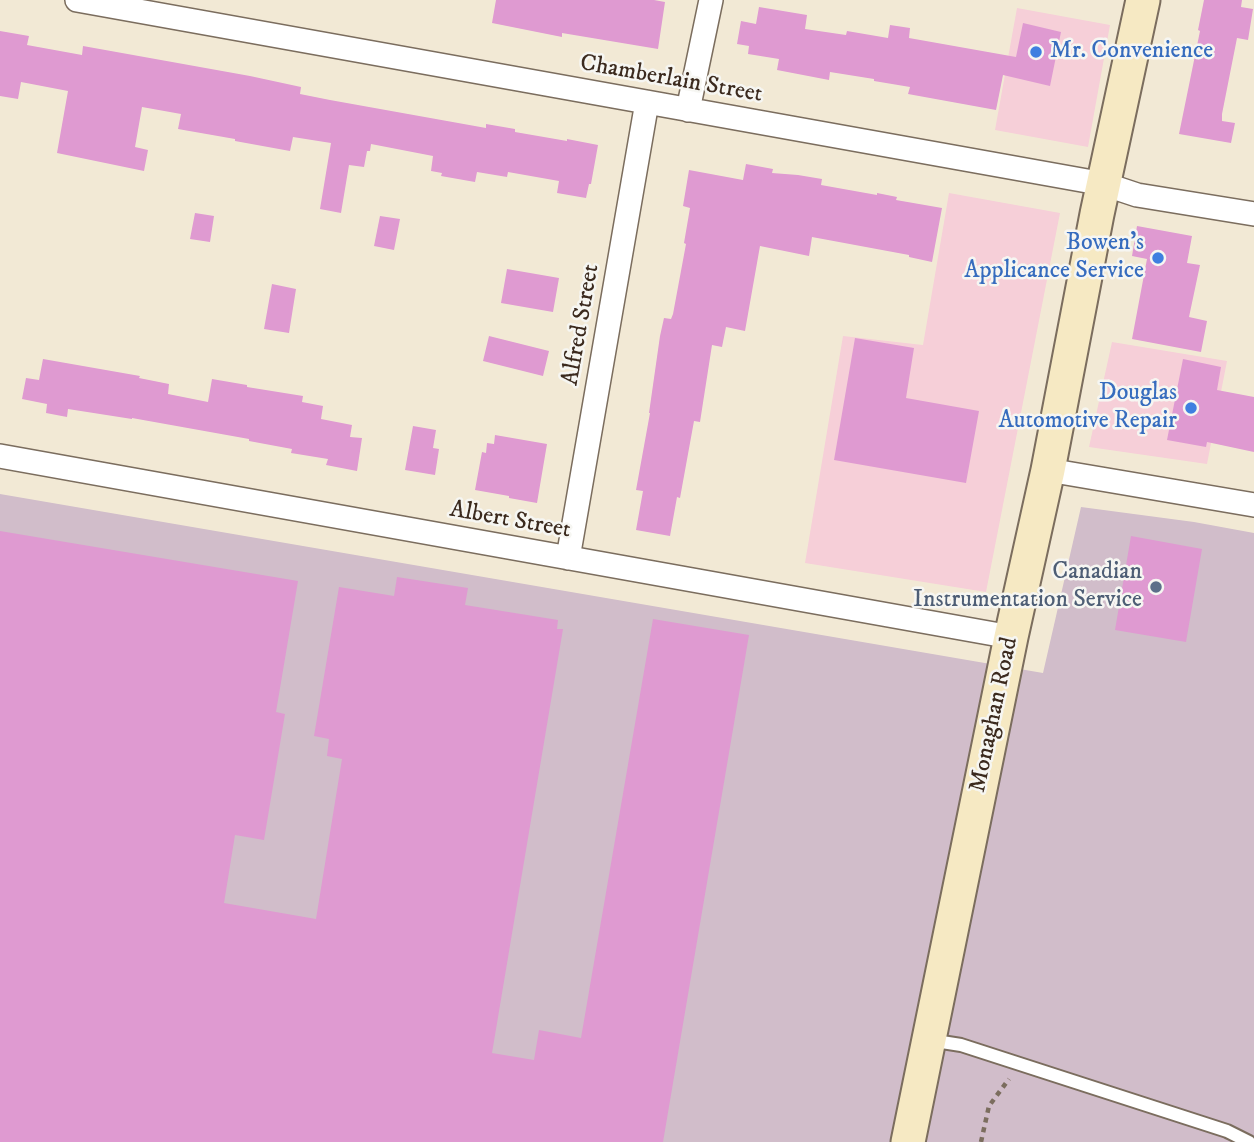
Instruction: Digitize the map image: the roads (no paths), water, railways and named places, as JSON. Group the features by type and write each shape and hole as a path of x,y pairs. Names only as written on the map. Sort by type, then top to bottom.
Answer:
{"main road":[{"name":"Monaghan Road","path":"908,1142 1143,0"}],"street":[{"name":"Chamberlain Street","path":"77,0 1104,184 1137,195 1254,214"},
{"path":"688,110 711,0"},
{"name":"Alfred Street","path":"568,558 647,102"},
{"name":"Albert Street","path":"0,456 1011,637"},
{"path":"1048,470 1254,505"}],"lane":[{"path":"929,1040 961,1045 1227,1131 1249,1142"}],"place":[{"name":"Mr. Convenience","path":"1036,52"},
{"name":"Bowen's Applicance Service","path":"1158,258"},
{"name":"Douglas Automotive Repair","path":"1191,408"},
{"name":"Canadian Instrumentation Service","path":"1156,587"}]}
